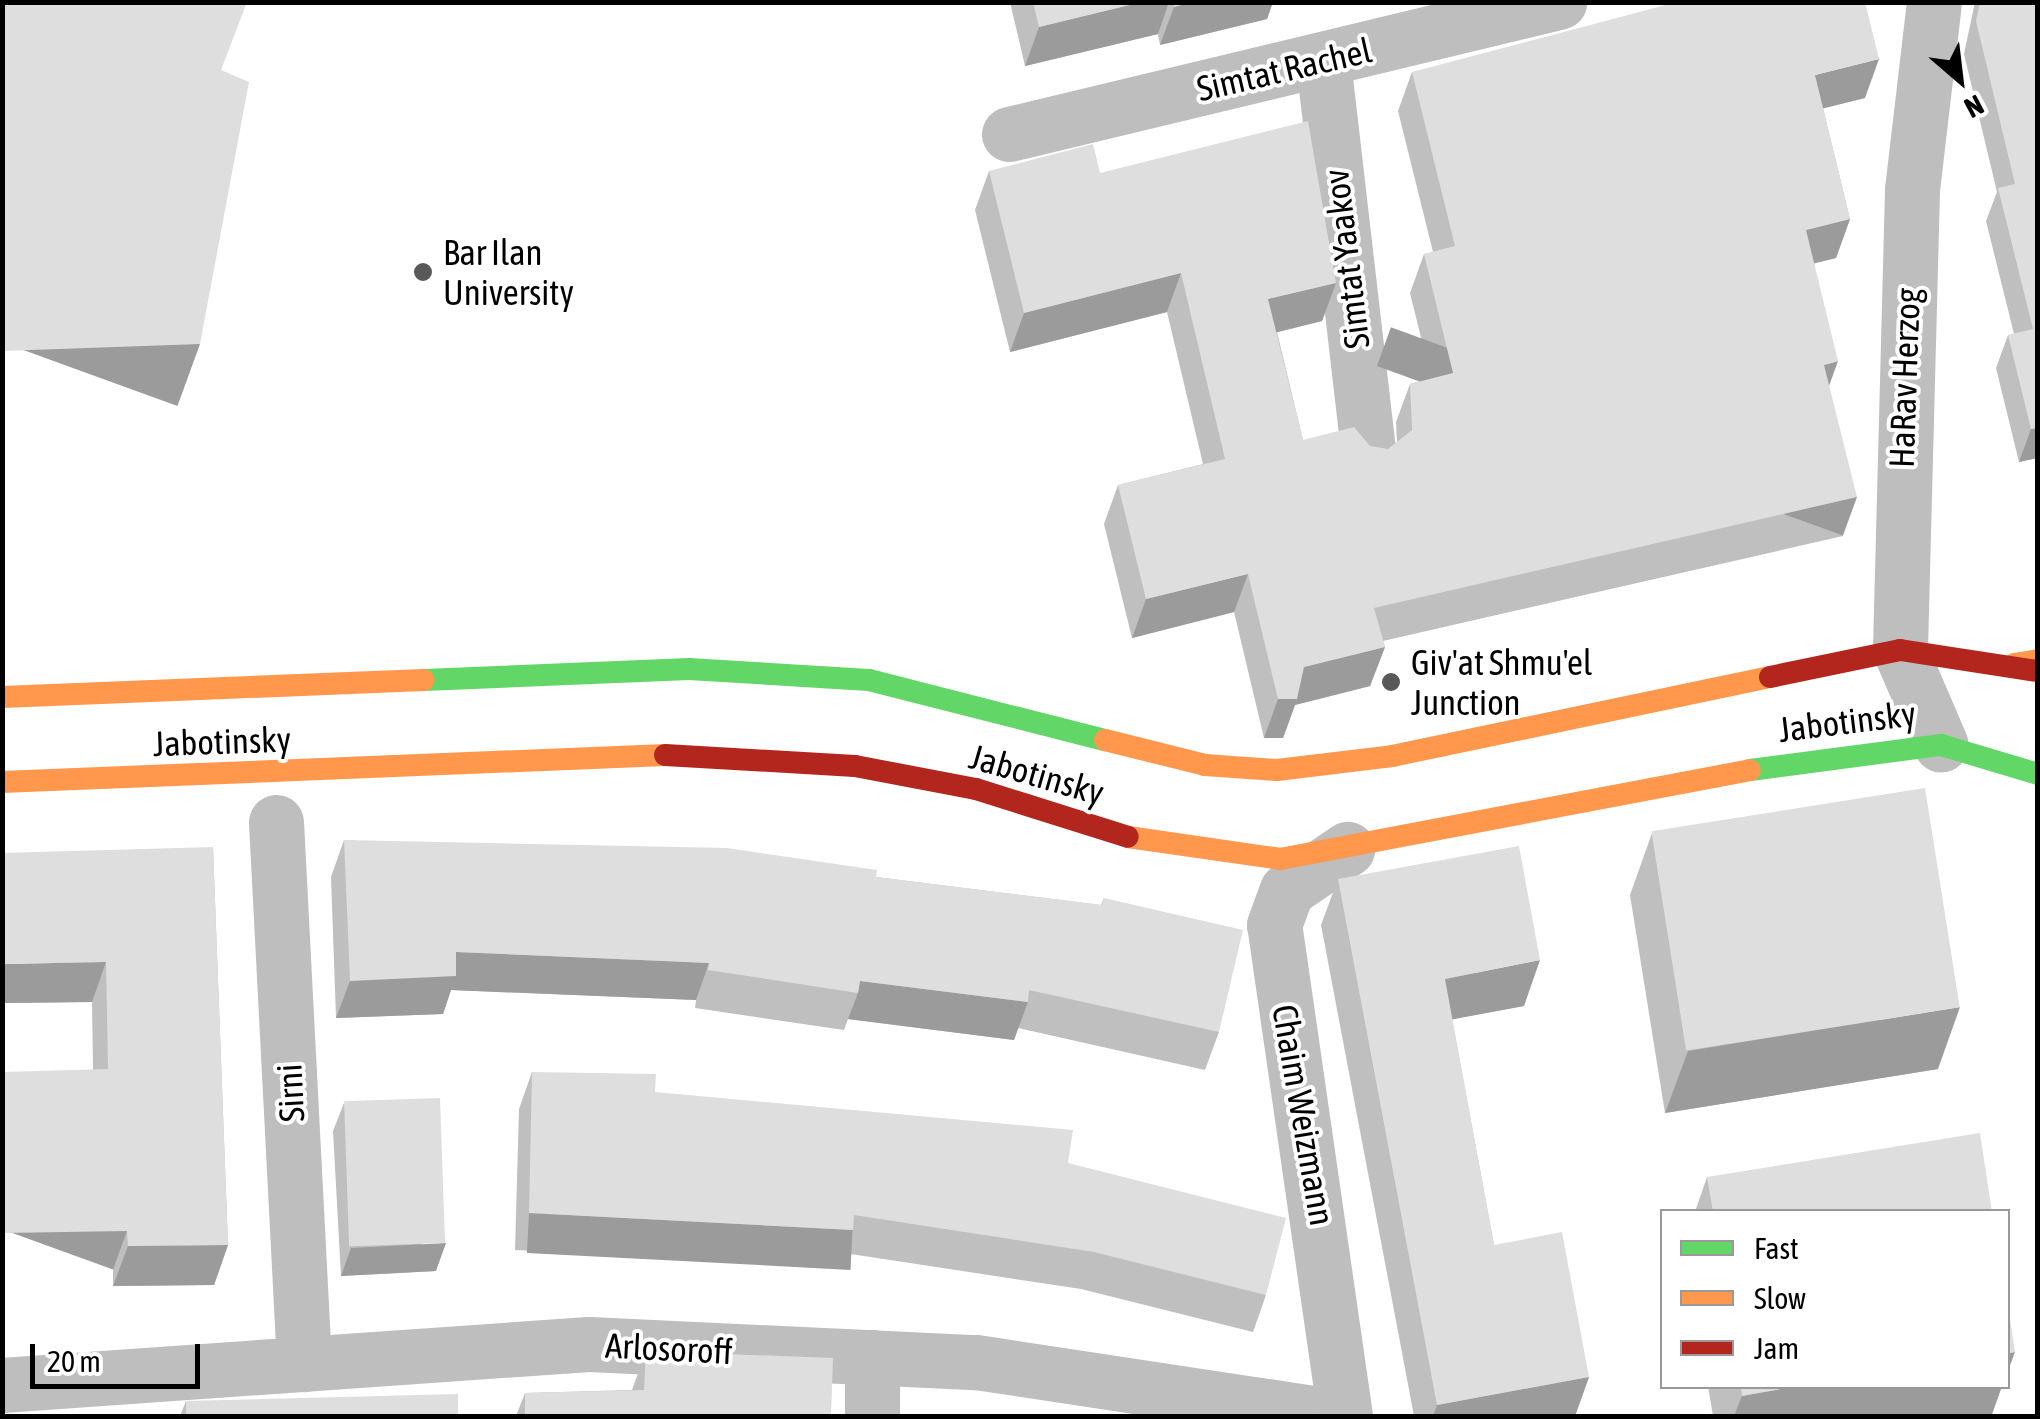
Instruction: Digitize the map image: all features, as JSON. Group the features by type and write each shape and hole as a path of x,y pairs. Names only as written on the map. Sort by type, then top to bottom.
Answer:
{"main road":[{"name":"Jabotinsky","path":"2,697 689,668 869,680 1205,765 1277,770 1392,756 1793,665 1900,650 2014,664 2038,671"},
{"path":"2014,664 2038,660"},
{"name":"Jabotinsky","path":"2,782 687,754 856,766 1219,858 1347,848 1852,750 1941,745 2038,774"}],"street":[{"name":"Simtat Rachel","path":"1010,134 1559,2"},
{"name":"HaRav Herzog","path":"1934,2 1912,190 1900,650 1941,745"},
{"name":"Simtat Yaakov","path":"1323,61 1368,457"},
{"name":"Sirni","path":"276,822 304,1364"},
{"name":"Chaim Weizmann","path":"1345,1416 1274,925 1287,890 1347,848"},
{"name":"Arlosoroff","path":"2,1385 589,1344 976,1362 1332,1416"},
{"path":"872,1357 872,1416"}],"building":[{"path":"2,2 247,2 221,70 249,82 200,344 2,351"},
{"path":"1033,2 1142,2 1039,27"},
{"path":"1677,2 1865,2 1879,59 1815,75 1850,219 1806,230 1838,361 1824,365 1857,497 1374,608 1385,647 1304,667 1297,699 1278,699 1248,574 1146,599 1118,485 1225,459 1181,273 1024,313 989,171 1093,144 1100,173 1308,121 1336,283 1268,299 1303,440 1354,427 1370,446 1388,449 1412,430 1410,384 1453,373 1424,254 1455,246 1412,72"},
{"path":"1980,2 2038,2 2038,428 2031,429 2008,335 2033,329 1998,188 2015,184 1976,21"},
{"path":"1925,788 1960,1007 1686,1051 1651,831"},
{"path":"344,840 727,848 877,870 876,877 1102,905 1104,898 1243,930 1219,1032 1029,990 1028,1002 860,981 858,993 708,970 709,963 456,952 456,976 350,981"},
{"path":"1519,846 1540,960 1445,979 1494,1245 1562,1232 1589,1377 1437,1405 1338,879"},
{"path":"213,847 228,1245 128,1246 127,1231 2,1233 2,1072 108,1069 106,962 2,964 2,853"},
{"path":"532,1072 656,1074 655,1092 1073,1130 1068,1163 1286,1218 1266,1295 1094,1252 854,1215 853,1230 529,1213"},
{"path":"440,1098 445,1243 349,1246 344,1101"},
{"path":"1980,1133 1992,1209 1712,1209 1707,1177"},
{"path":"2010,1319 2015,1352 2010,1353"},
{"path":"646,1351 833,1358 831,1416 525,1416 525,1393 644,1390"},
{"path":"1741,1389 1781,1389 1742,1396"},
{"path":"458,1394 458,1416 186,1416 186,1401"}],"traffic: fast":[{"path":"424,680 689,669 869,680 1105,740"},
{"path":"1750,770 1941,745 2038,774"}],"traffic: slow":[{"path":"2014,664 2038,660"},
{"path":"1105,740 1205,765 1277,770 1392,756 1770,677"},
{"path":"2,697 424,680"},
{"path":"2,782 665,755"},
{"path":"1128,837 1280,859 1750,770"}],"traffic: jam":[{"path":"1770,677 1900,650 2038,671"},
{"path":"665,755 855,766 976,789 1128,837"}],"place":[{"name":"Bar Ilan University","path":"423,272"},
{"name":"Giv'at Shmu'el Junction","path":"1391,682"}]}
